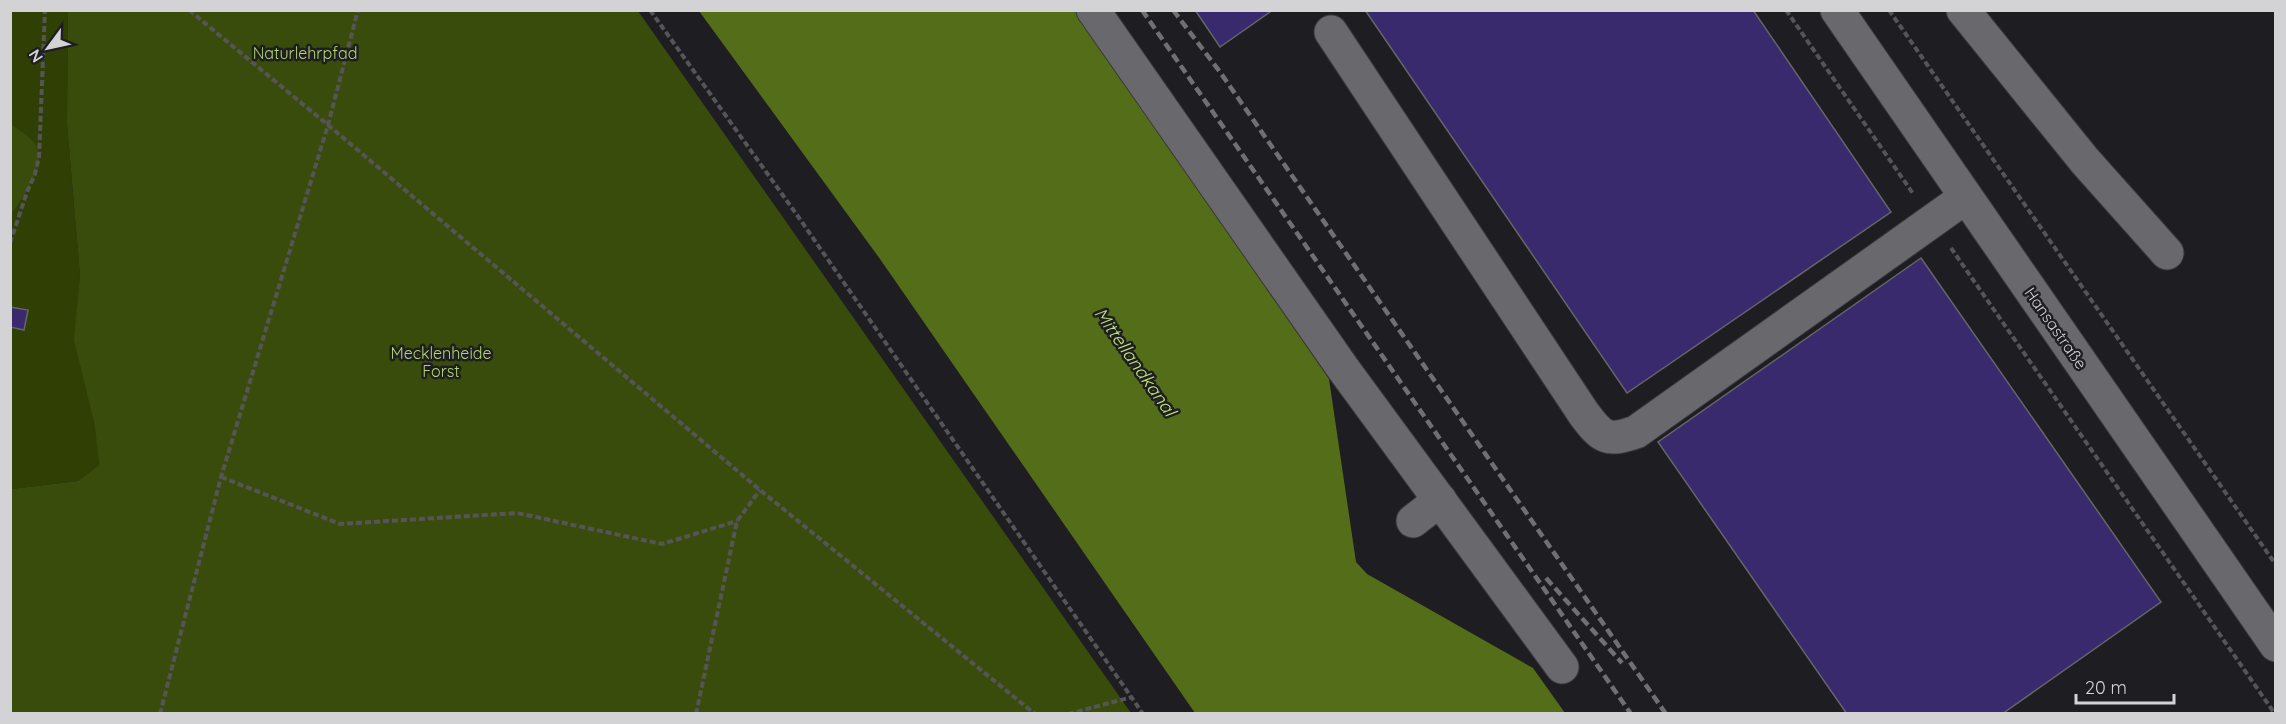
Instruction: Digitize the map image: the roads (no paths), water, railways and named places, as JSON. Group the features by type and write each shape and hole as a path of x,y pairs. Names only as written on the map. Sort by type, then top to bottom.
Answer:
{"street":[{"path":"1093,10 1342,367 1562,667"},
{"path":"1963,10 2085,161 2167,253"},
{"name":"Hansastraße","path":"1840,12 2276,645"},
{"path":"1331,32 1584,414 1594,428 1607,437 1617,438 1636,432 1966,197"},
{"path":"1413,521 1440,500"}],"water":[{"name":"Mittellandkanal","path":"699,11 1075,11 1329,379 1356,562 1367,574 1533,668 1565,713 1195,713 880,259"}],"railway":[{"path":"1142,10 1631,714"},
{"path":"1173,10 1220,72 1666,714"},
{"path":"1546,578 1622,663"}],"park label":[{"name":"Naturlehrpfad","path":"305,53"},
{"name":"Mecklenheide Forst","path":"441,362"}]}
